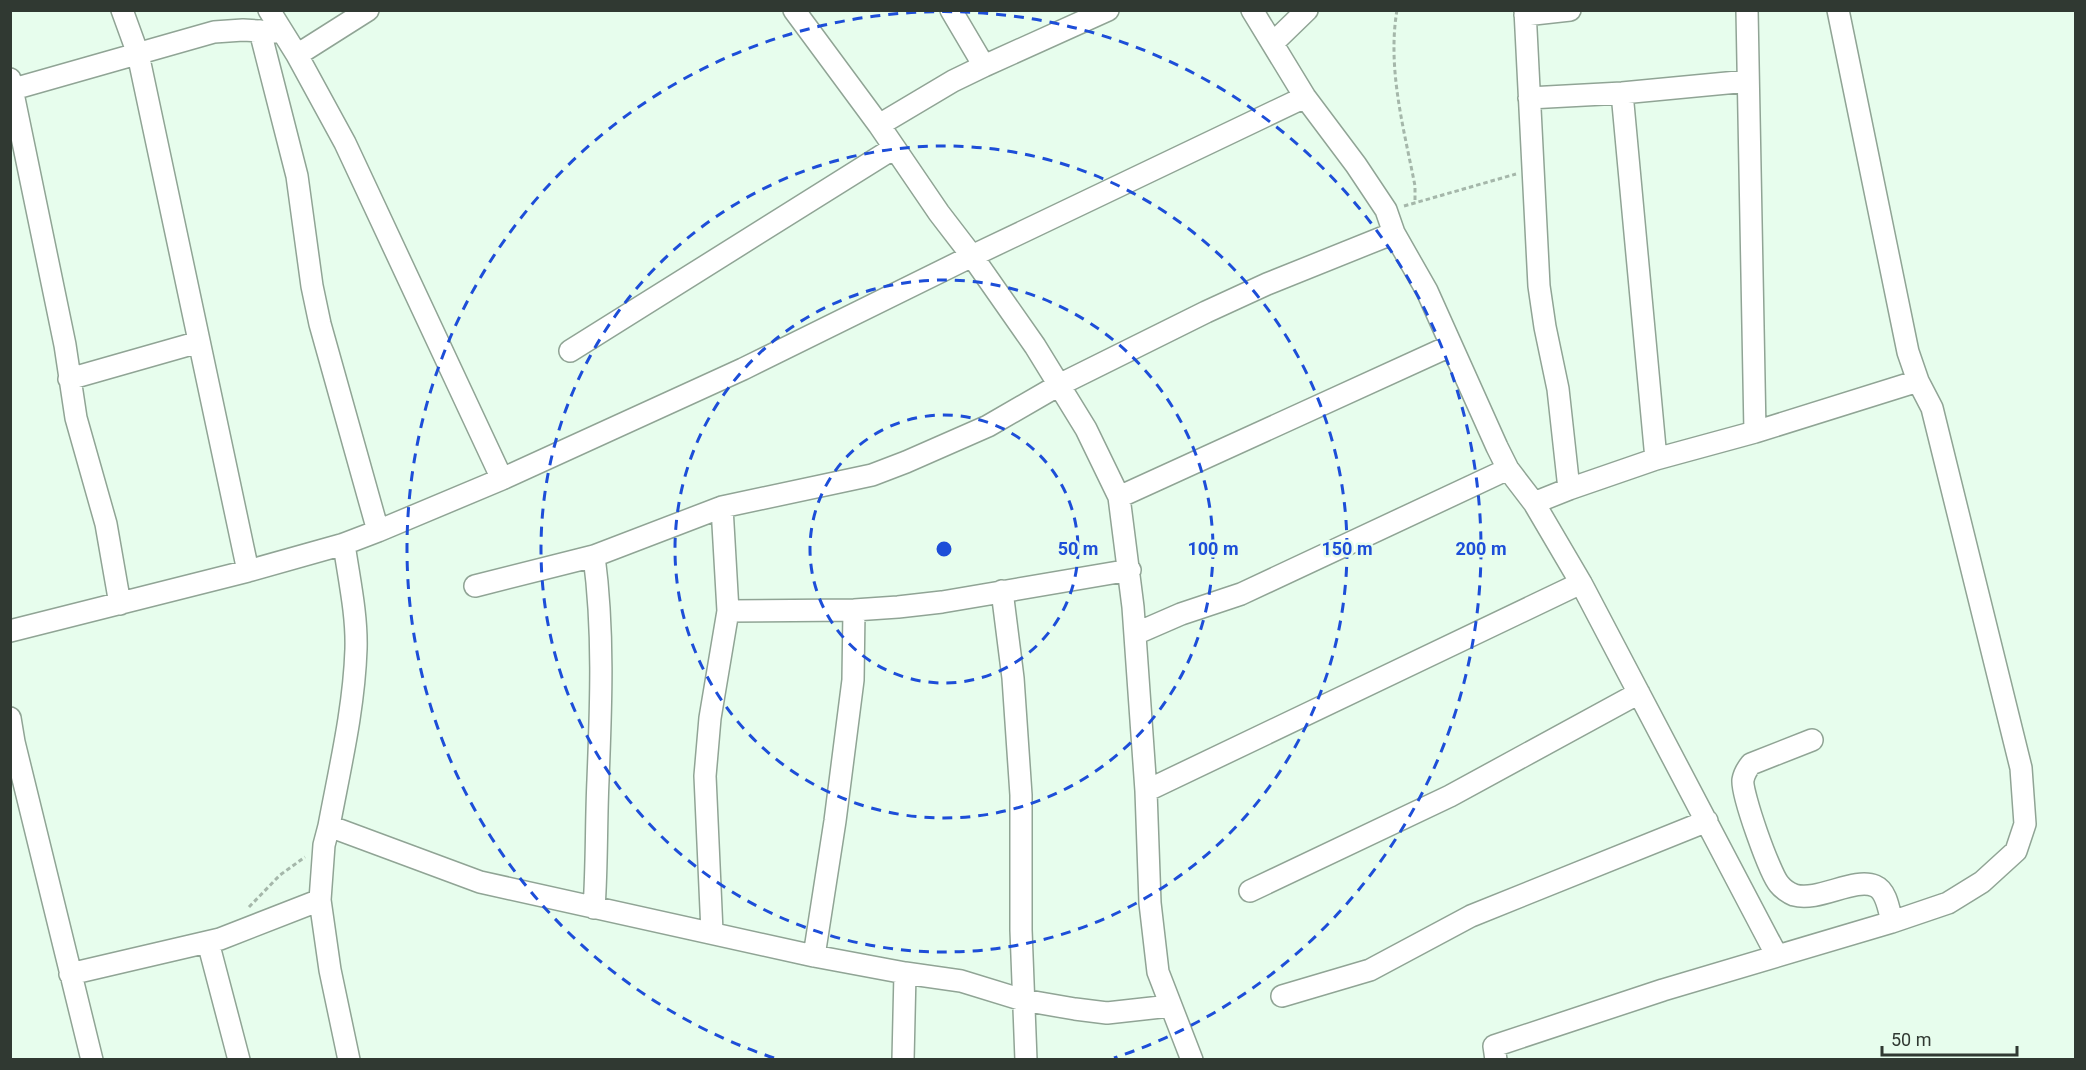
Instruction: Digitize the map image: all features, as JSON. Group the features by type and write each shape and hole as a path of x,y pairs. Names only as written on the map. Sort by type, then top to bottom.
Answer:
{"street":[{"path":"122,10 138,54 248,571"},
{"path":"269,10 284,32 345,143 502,479"},
{"path":"297,55 368,10"},
{"path":"794,10 972,256 1059,385 1095,445 1119,497 1130,570 1146,791 1150,903 1158,972 1192,1059"},
{"path":"951,10 984,66"},
{"path":"879,125 953,81 1108,10"},
{"path":"1252,10 1305,98 1356,165 1386,210 1394,232 1427,291 1450,346 1508,469 1534,503 1581,583 1777,956"},
{"path":"1273,43 1307,10"},
{"path":"1569,489 1558,389 1541,308 1525,13 1570,10"},
{"path":"1747,10 1755,432"},
{"path":"1496,1059 1494,1046 1663,990 1892,922 1948,903 1982,882 2016,850 2025,824 2021,768 1932,408 1912,367 1838,10"},
{"path":"261,31 299,186 312,286 320,324 378,531"},
{"path":"120,604 106,525 76,418 46,244 11,86 214,32 284,32"},
{"path":"1529,98 1622,93 1748,81"},
{"path":"1622,93 1656,459"},
{"path":"10,631 248,571 345,544 378,531 502,479 743,369 972,256 1305,98"},
{"path":"570,351 894,148"},
{"path":"475,586 594,556 723,507 872,475 957,441 1131,348 1267,284 1394,232"},
{"path":"69,379 199,342"},
{"path":"1119,497 1450,346"},
{"path":"1534,503 1656,459 1755,432 1918,381"},
{"path":"1135,634 1181,614 1241,594 1508,469"},
{"path":"712,932 705,776 710,718 728,610 723,507"},
{"path":"345,544 356,647 350,712 326,836 320,900 332,980 349,1059"},
{"path":"594,556 600,599 601,661 594,908"},
{"path":"728,610 854,610 942,602 1130,570"},
{"path":"1146,791 1581,583"},
{"path":"1002,591 1013,678 1020,795 1021,930 1026,1059"},
{"path":"813,956 835,821 853,680 854,610"},
{"path":"1250,891 1450,796 1639,693"},
{"path":"10,718 12,741 92,1059"},
{"path":"1812,740 1751,764 1745,771 1743,782 1745,797 1768,862 1778,884 1791,894 1807,897 1863,884 1878,887 1883,893 1892,922"},
{"path":"1282,996 1370,970 1471,916 1707,821"},
{"path":"326,836 480,882 813,956 961,981 1023,1000 1107,1012 1170,1006"},
{"path":"70,974 208,942 320,900"},
{"path":"208,942 239,1059"},
{"path":"903,1059 905,973"}],"path":[{"path":"1397,10 1394,62 1415,186 1415,203"},
{"path":"1386,210 1532,171"},
{"path":"243,913 280,875 326,836"}]}
